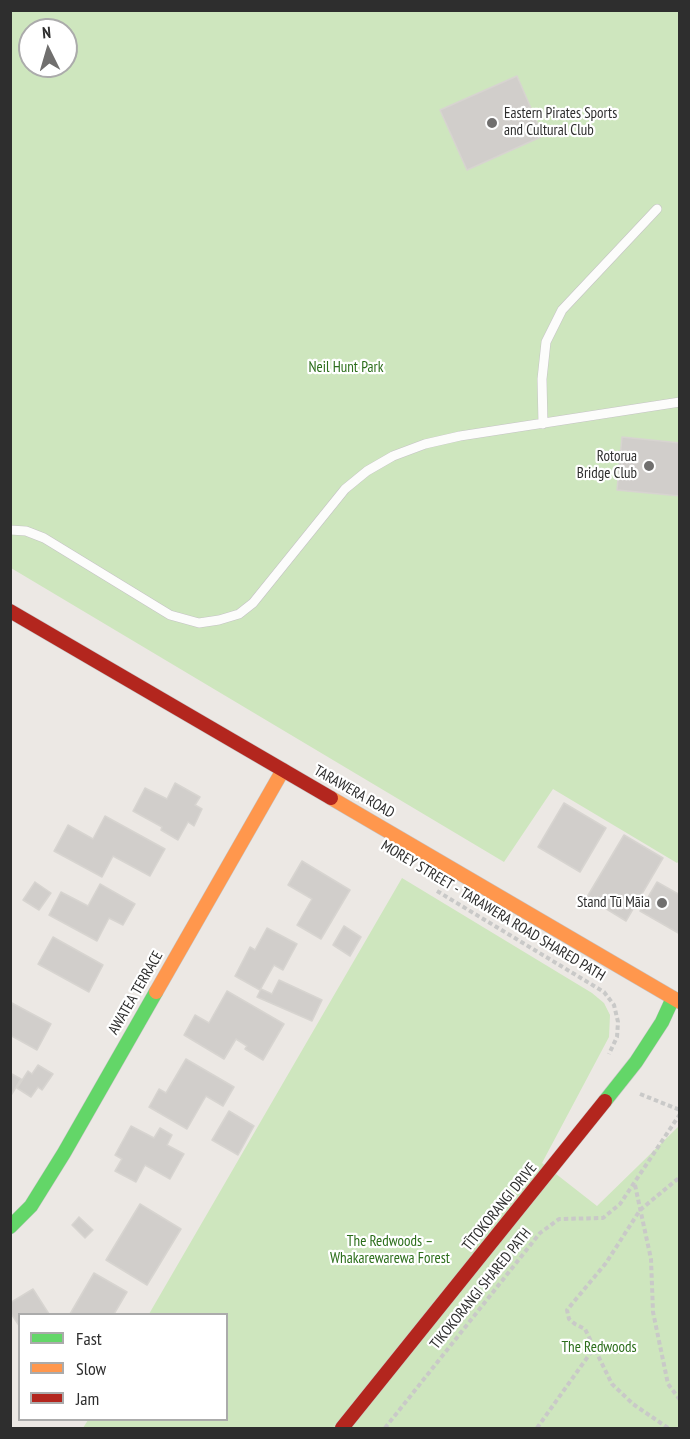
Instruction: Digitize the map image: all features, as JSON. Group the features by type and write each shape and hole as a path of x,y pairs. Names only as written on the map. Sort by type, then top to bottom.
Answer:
{"street":[{"name":"TARAWERA ROAD","path":"10,611 676,1000"},
{"name":"AWATEA TERRACE","path":"10,1227 32,1206 64,1153 283,770"},
{"name":"TĪTOKORANGI DRIVE","path":"342,1428 636,1062 676,1000"}],"lane":[{"path":"543,424 542,379 546,342 562,310 657,209"},
{"path":"10,530 26,531 44,538 170,615 199,622 219,620 239,614 253,603 345,489 380,462 425,444 460,436 680,402"}],"path":[{"name":"MOREY STREET - TARAWERA ROAD SHARED PATH","path":"434,889 604,992 614,1005 618,1022 617,1037 608,1055"},
{"path":"635,1091 680,1112"},
{"name":"TIKOKORANGI SHARED PATH","path":"385,1428 540,1233 559,1219 603,1218 620,1204 680,1112"},
{"path":"668,1428 633,1404 612,1384 585,1329 569,1319 567,1310 606,1263 640,1210 680,1177"},
{"path":"634,1184 651,1259 654,1312 668,1384 680,1400"},
{"path":"537,1428 594,1347"}],"green space":[{"name":"Neil Hunt Park","path":"11,11 679,11 680,860 677,863 553,789 504,862 11,568"},
{"name":"The Redwoods – Whakarewarewa Forest","path":"402,878 592,993 604,1003 610,1015 609,1037 542,1163 597,1206 679,1126 679,1428 83,1428 87,1421 228,1421 228,1313 150,1313"}],"building":[{"name":"Eastern Pirates Sports and Cultural Club","path":"517,76 543,136 467,170 440,110"},
{"name":"Rotorua Bridge Club","path":"622,437 680,443 680,496 617,490"},
{"path":"175,783 200,797 195,805 202,809 194,826 188,822 178,840 161,830 162,827 133,811 145,788 167,799"},
{"path":"564,803 606,828 580,872 538,847"},
{"path":"105,816 165,849 150,876 113,856 102,877 54,851 68,825 93,839"},
{"path":"624,835 663,858 626,921 587,897"},
{"path":"302,861 350,890 321,939 297,925 312,899 288,885"},
{"path":"35,882 51,893 39,910 23,900"},
{"name":"Stand Tū Māia","path":"657,882 680,895 680,934 640,911"},
{"path":"100,884 135,904 123,925 109,918 97,941 49,915 61,892 88,906"},
{"path":"344,926 361,937 350,956 333,945"},
{"path":"267,928 297,944 283,970 274,965 260,990 235,976 250,947 255,950"},
{"path":"53,937 103,965 89,992 38,964"},
{"path":"279,980 322,1000 312,1021 257,997 261,989 272,994"},
{"path":"227,991 284,1024 263,1060 245,1049 247,1046 236,1039 224,1059 184,1035 195,1015 209,1023"},
{"path":"10,1002 51,1024 37,1050 10,1035"},
{"path":"186,1059 234,1087 223,1106 206,1096 187,1129 149,1107 159,1089 166,1093"},
{"path":"38,1065 53,1074 42,1090 38,1087 31,1097 17,1088 28,1071 32,1074"},
{"path":"10,1073 21,1079 10,1097"},
{"path":"229,1111 254,1126 238,1155 212,1140"},
{"path":"131,1126 154,1138 160,1128 172,1135 167,1145 184,1154 170,1179 145,1165 136,1182 115,1171 122,1159 115,1155"},
{"path":"140,1204 181,1229 147,1285 106,1260"},
{"path":"79,1217 93,1230 85,1238 72,1225"},
{"path":"94,1273 127,1292 115,1313 71,1313"},
{"path":"33,1289 48,1313 18,1313 18,1324 10,1312 10,1303"}],"traffic: fast":[{"path":"10,1227 31,1206 64,1153 156,992"},
{"path":"605,1101 636,1062 662,1022 673,998"}],"traffic: slow":[{"path":"156,992 283,770"},
{"path":"331,798 680,1002"}],"traffic: jam":[{"path":"10,611 331,798"},
{"path":"342,1428 605,1101"}],"place":[{"name":"Eastern Pirates Sports and Cultural Club","path":"492,123"},
{"name":"Rotorua Bridge Club","path":"649,466"},
{"name":"Stand Tū Māia","path":"662,903"}],"park label":[{"name":"The Redwoods","path":"599,1348"}]}
